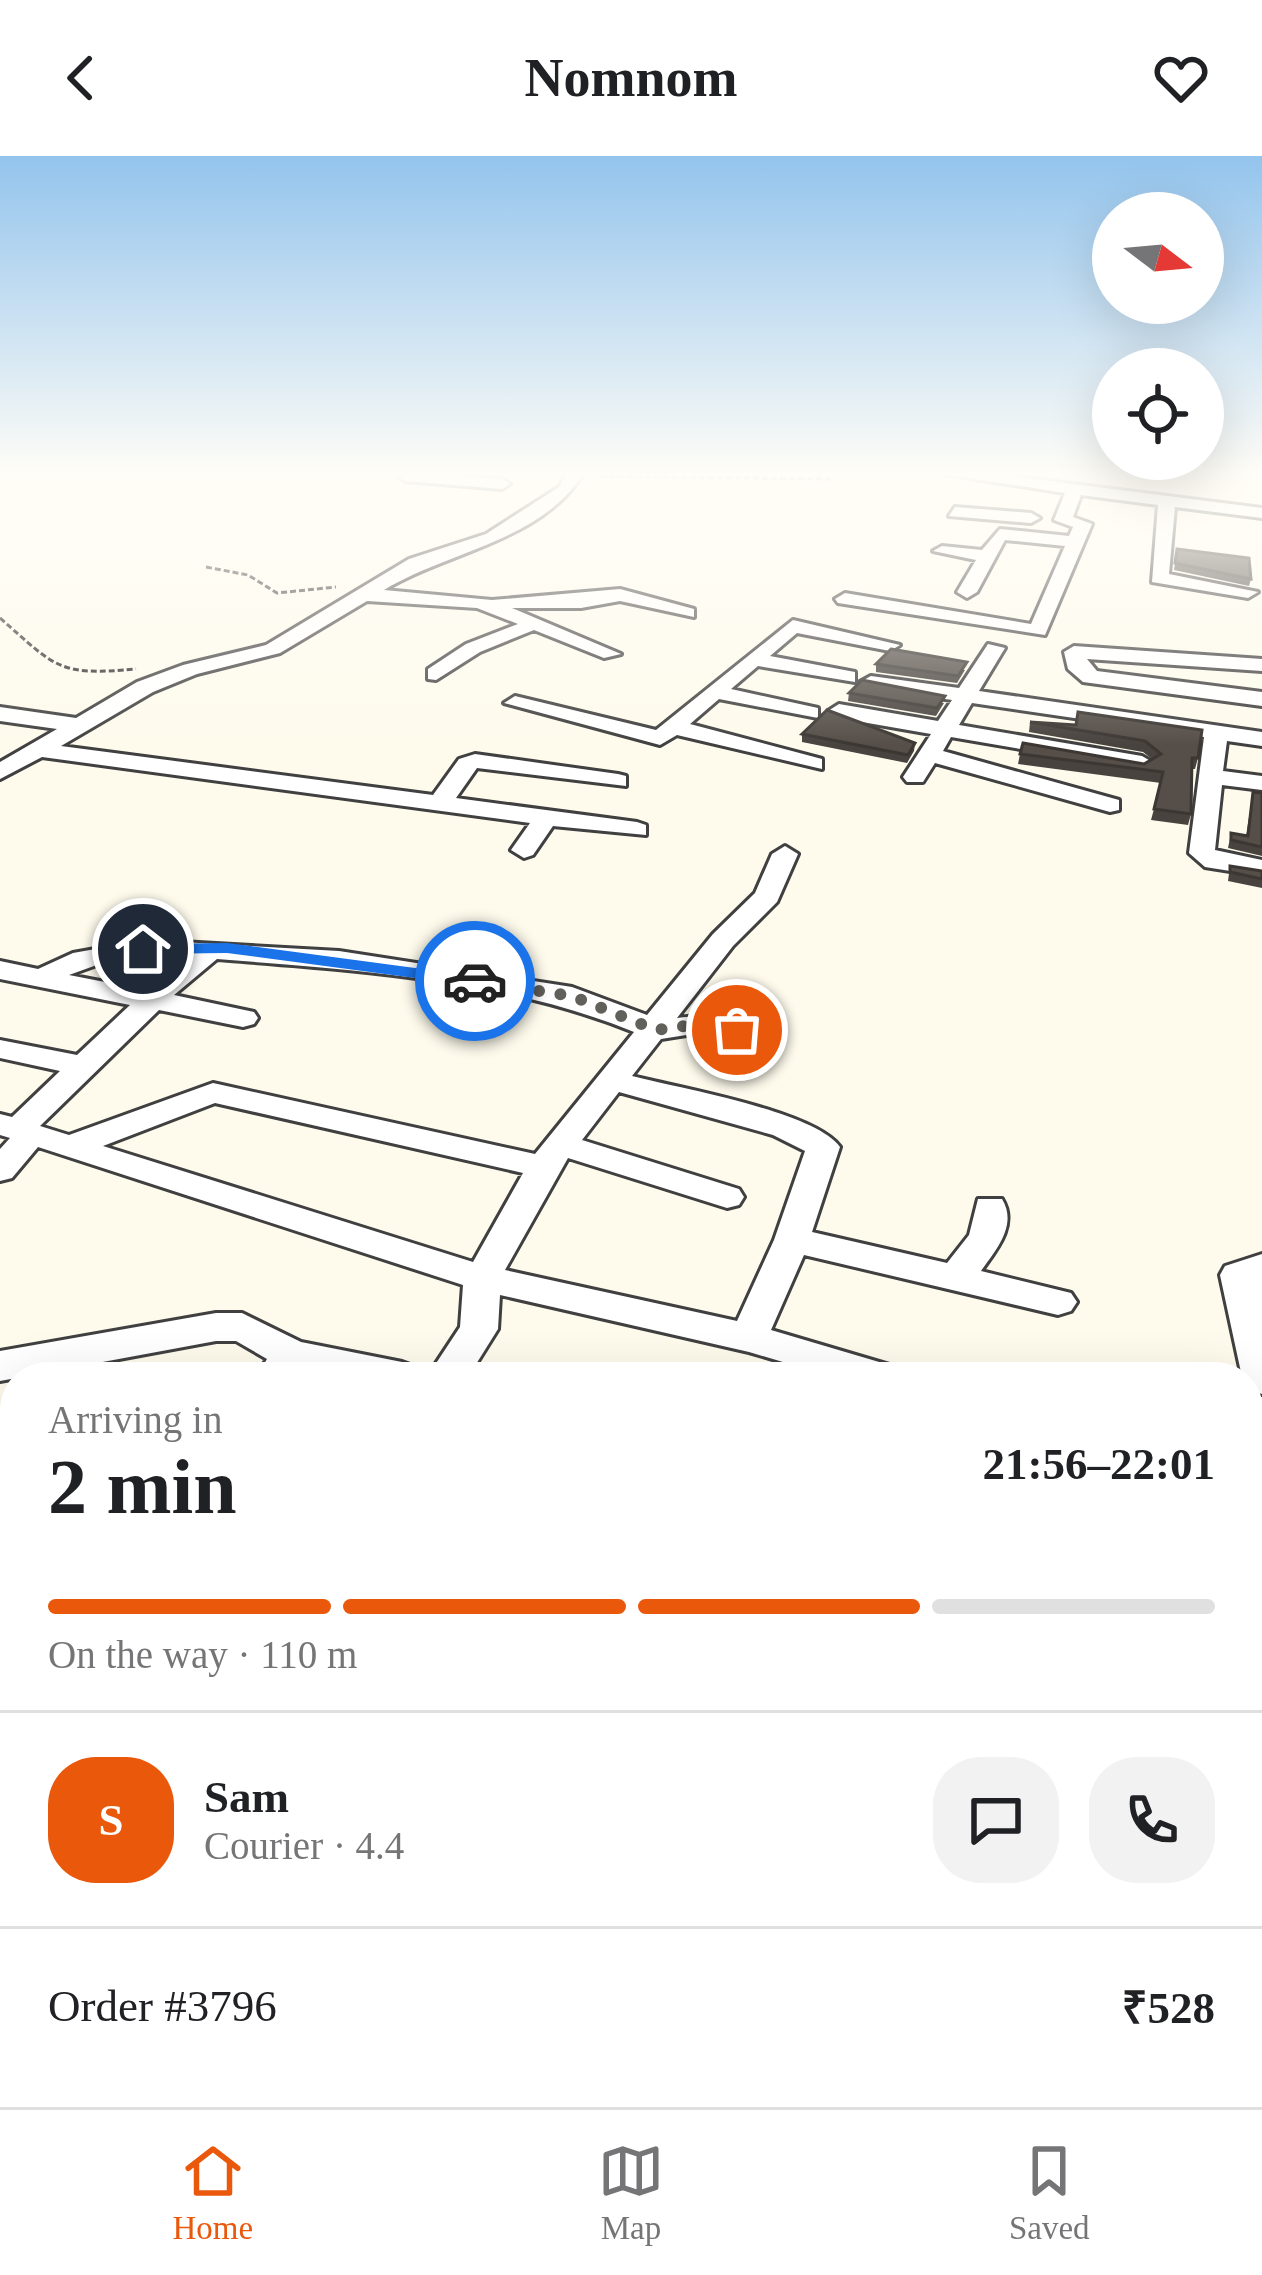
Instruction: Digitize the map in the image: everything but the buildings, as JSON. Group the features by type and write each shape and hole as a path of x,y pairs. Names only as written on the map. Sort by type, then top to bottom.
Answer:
{"street":[{"path":"0,772 145,687 190,669 273,650 416,563"},
{"path":"967,592 983,563"},
{"path":"1067,563 1039,631 1045,646 1255,665 1256,698 1112,681 1081,672 1074,652"},
{"path":"1160,563 1159,578 1248,592"},
{"path":"366,595 480,602 581,602 620,595 687,613"},
{"path":"845,599 1039,631"},
{"path":"480,602 611,654"},
{"path":"581,602 649,616"},
{"path":"865,640 897,608"},
{"path":"436,674 473,648 522,631 531,622"},
{"path":"593,824 618,781 793,626 890,645"},
{"path":"915,777 995,648"},
{"path":"753,659 847,677"},
{"path":"1112,681 1133,713 1262,783"},
{"path":"871,682 1110,805"},
{"path":"715,692 811,713"},
{"path":"949,726 1133,713 1197,704 1223,694"},
{"path":"515,703 814,764"},
{"path":"839,711 1214,754 1262,739"},
{"path":"0,714 78,724"},
{"path":"949,726 1142,763"},
{"path":"34,749 637,830"},
{"path":"1214,754 1202,853 1214,861 1262,868"},
{"path":"438,806 467,764 475,761 618,781"},
{"path":"524,850 545,819"},
{"path":"458,1362 479,1329 482,1278 552,1156 616,1081 723,940 767,896 784,854"},
{"path":"43,978 70,959 117,949 213,950 339,960 572,996 656,1030 699,1024 737,1030"},
{"path":"0,1170 16,1129 196,958 213,950"},
{"path":"0,970 243,1018"},
{"path":"0,1049 83,1066"},
{"path":"616,1081 785,1128 823,1147 792,1240 749,1338"},
{"path":"70,1146 214,1093 552,1156 727,1197"},
{"path":"16,1129 482,1278 749,1338 831,1362"},
{"path":"957,1276 988,1237 990,1208"},
{"path":"792,1240 1058,1302"},
{"path":"1260,1362 1254,1307 1238,1275 1262,1267"},
{"path":"23,1362 242,1327 279,1362"}],"path":[{"path":"206,567 248,575 278,593 389,580"},
{"path":"0,618 56,668 89,673 190,669"}],"way so far":[{"path":"475,981 572,996 656,1030 699,1024 737,1030"}],"route":[{"path":"143,949 227,948 475,981"}]}
